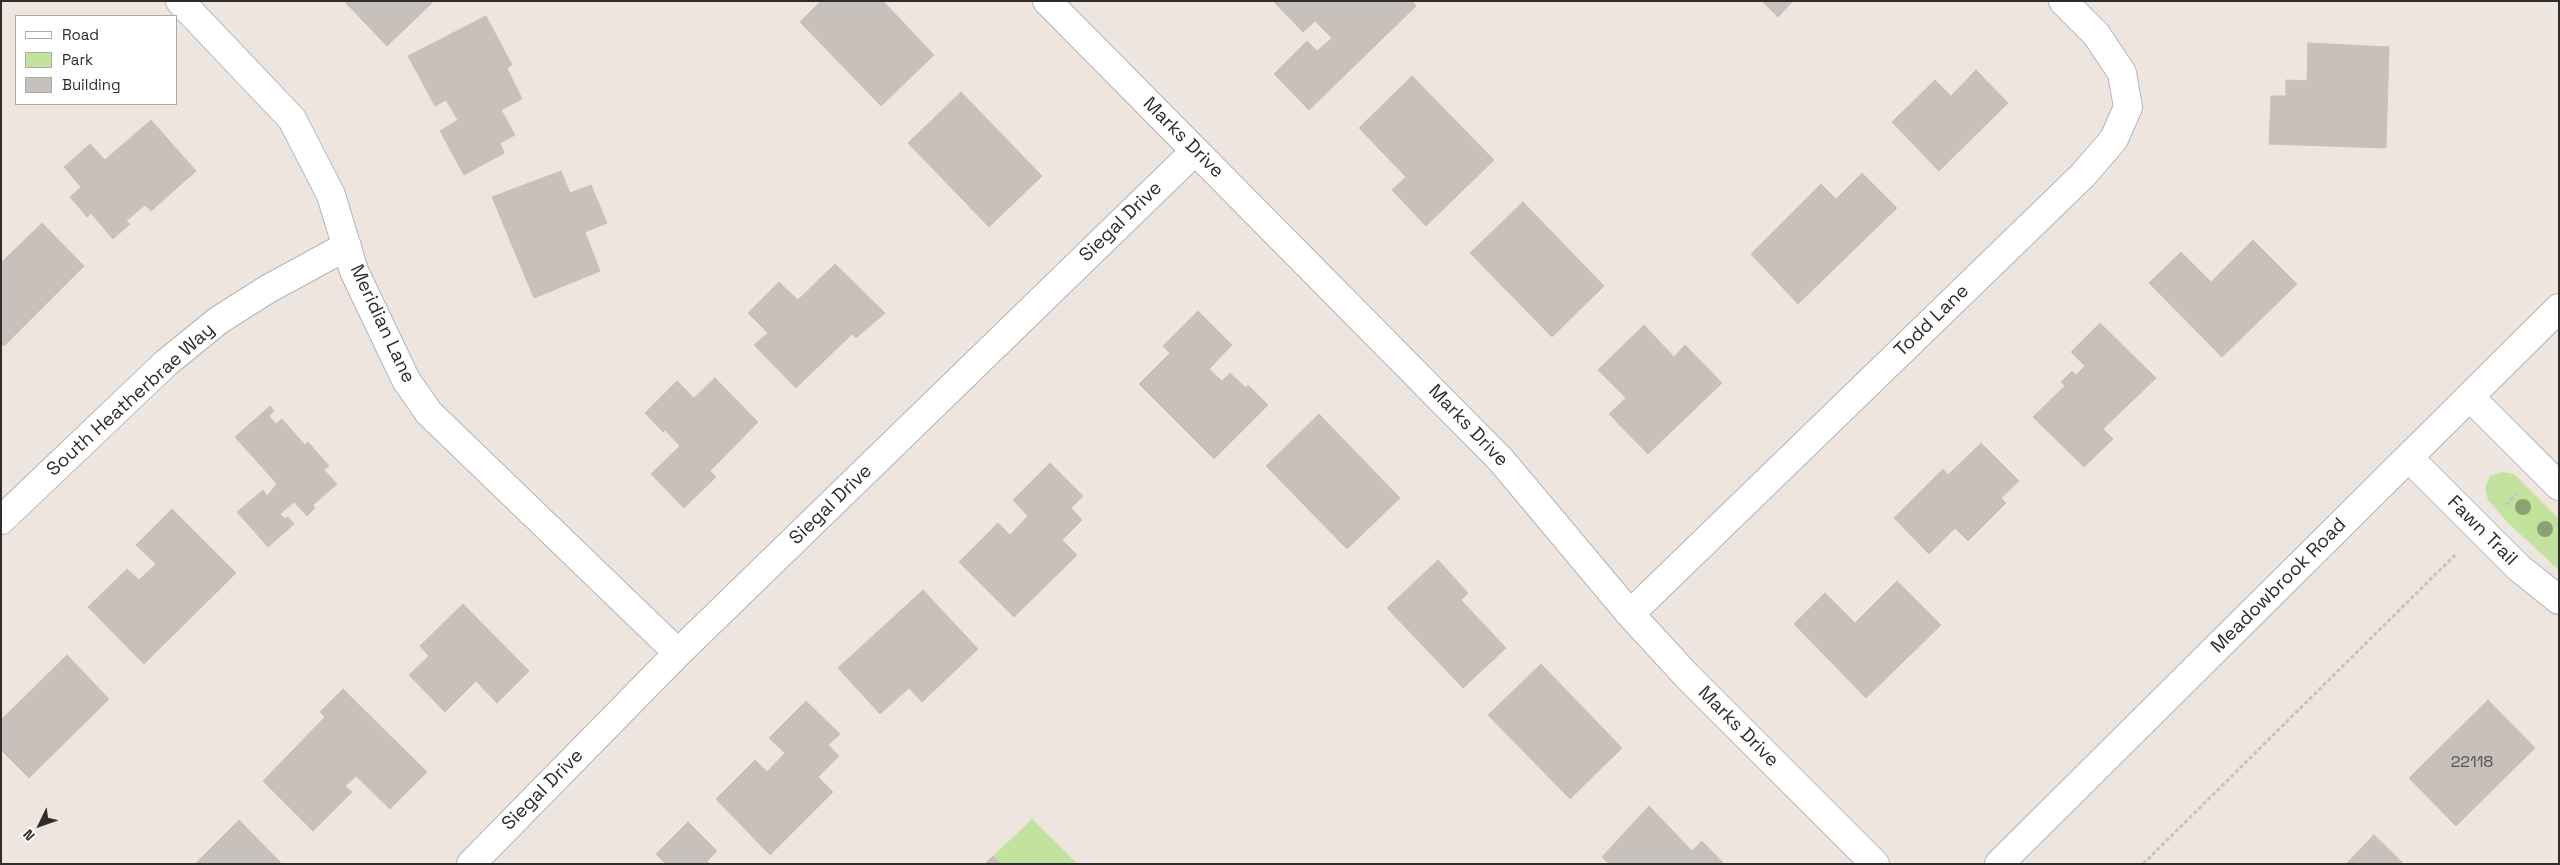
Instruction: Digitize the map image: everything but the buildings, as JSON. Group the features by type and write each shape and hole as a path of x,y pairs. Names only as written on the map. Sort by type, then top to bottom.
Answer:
{"street":[{"name":"Meridian Lane","path":"180,1 292,119 331,195 354,270 406,380 429,413 678,653"},
{"name":"Marks Drive","path":"1047,1 1501,460 1630,614 1687,676 1875,864"},
{"name":"Todd Lane","path":"1630,614 2083,175 2114,139 2128,106 2122,73 2096,34 2063,1"},
{"name":"Siegal Drive","path":"471,864 678,653 1195,150"},
{"name":"South Heatherbrae Way","path":"1,520 166,363 219,320 268,289 347,246"},
{"name":"Meadowbrook Road","path":"1999,864 2559,308"},
{"path":"2470,397 2559,486"},
{"name":"Fawn Trail","path":"2409,458 2519,568 2559,600"}],"path":[{"path":"2505,506 2519,492"},
{"path":"2143,864 2452,559"}],"green space":[{"path":"2502,472 2514,474 2559,519 2559,570 2508,523 2488,500 2485,488 2490,476"},
{"path":"1032,819 1078,864 1001,864 993,856"}]}
